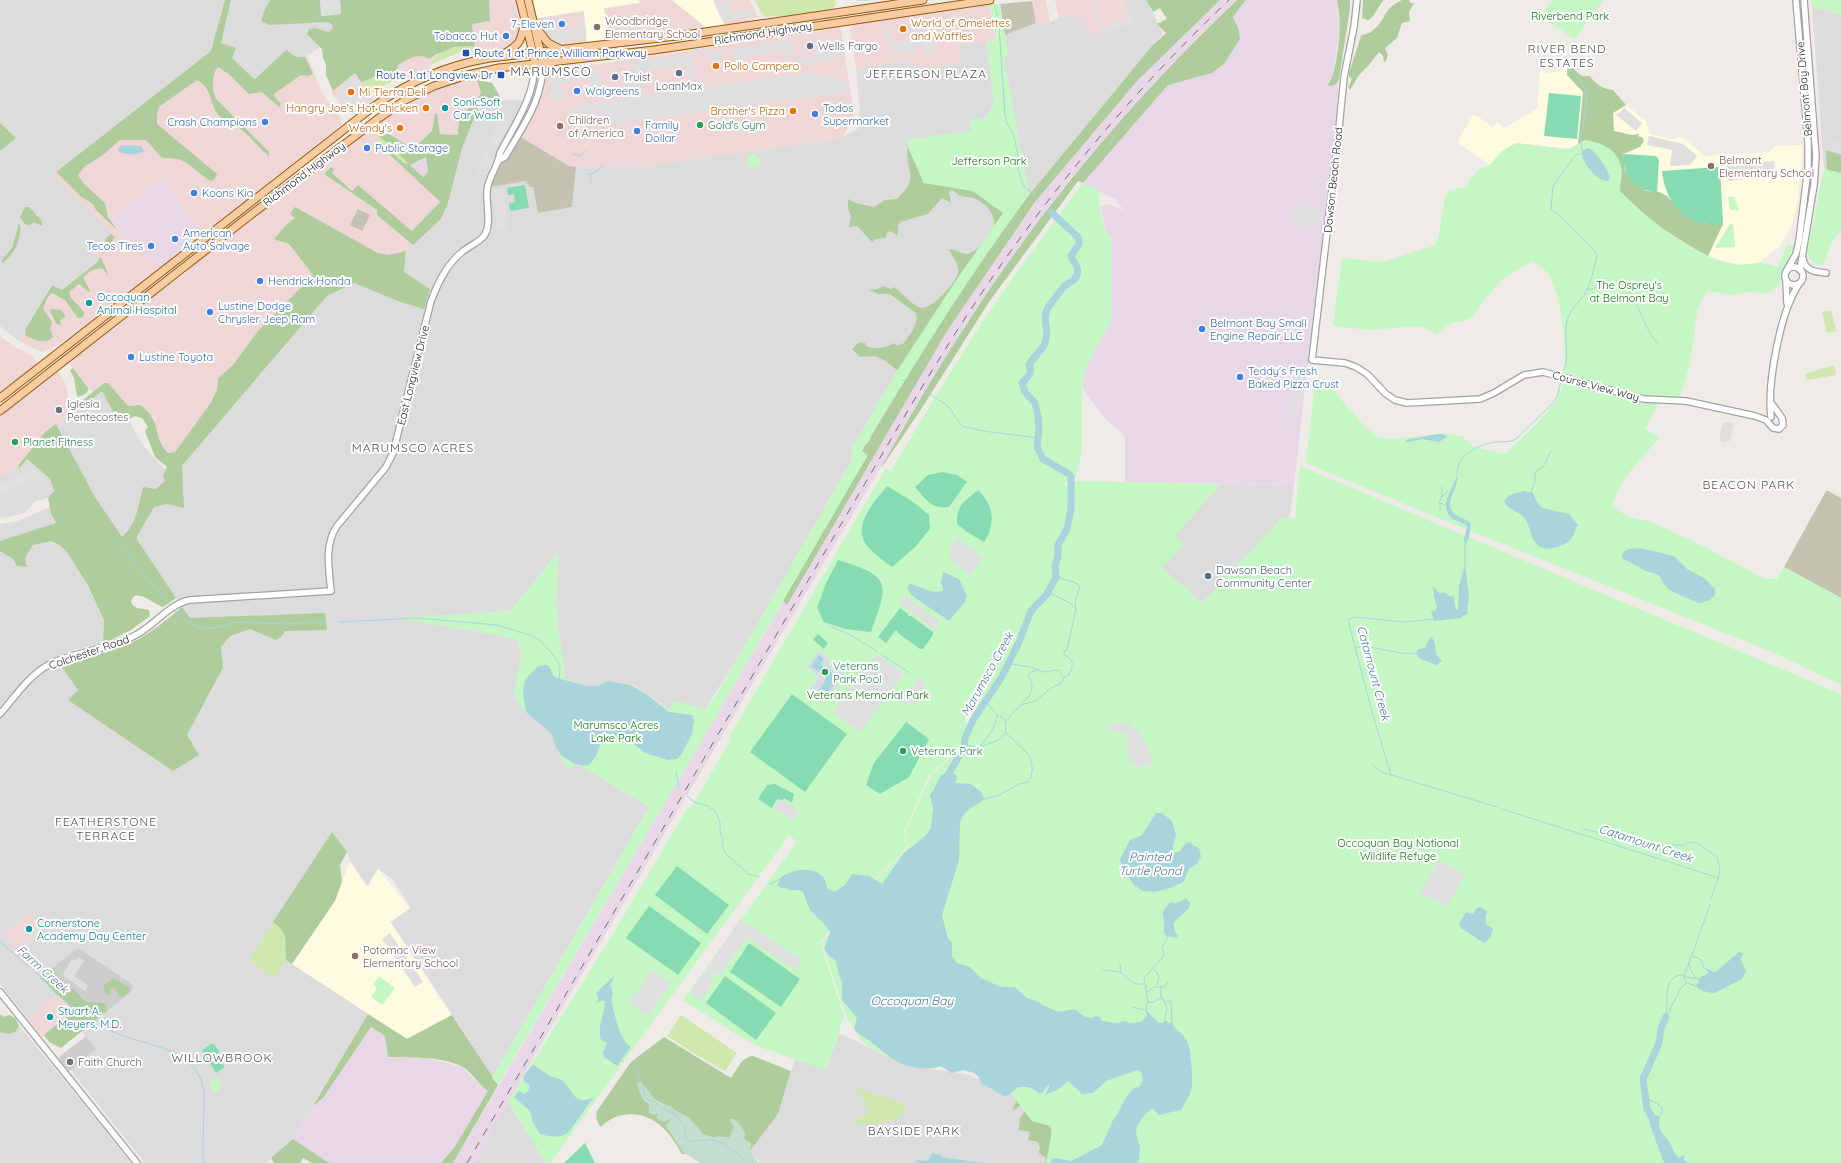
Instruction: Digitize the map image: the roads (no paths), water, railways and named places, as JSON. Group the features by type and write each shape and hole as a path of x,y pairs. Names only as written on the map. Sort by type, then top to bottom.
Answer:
{"main road":[{"path":"520,0 533,53 534,64"},
{"path":"528,0 543,63"},
{"name":"Richmond Highway","path":"0,398 351,124 386,98 418,80 462,64 500,57 685,35 923,0"},
{"name":"Richmond Highway","path":"0,410 231,230 393,107 434,86 484,71 654,50 990,0"},
{"path":"500,57 520,42 525,17"},
{"path":"535,27 548,43 562,50"},
{"path":"343,145 351,132 351,124"},
{"path":"248,217 258,197"},
{"path":"231,230 239,218 241,209"},
{"path":"141,300 141,292 145,285"}],"street":[{"name":"Dawson Beach Road","path":"1312,360 1338,138 1343,82 1354,27 1357,0"},
{"name":"Belmont Bay Drive","path":"1786,310 1785,274 1796,254 1800,241 1808,157 1807,124 1796,0"},
{"name":"Belmont Bay Drive","path":"1779,416 1772,404 1770,395 1771,377 1786,310 1803,277 1800,270 1814,185 1816,148 1804,0"},
{"name":"East Longview Drive","path":"499,160 505,157 538,99 543,76 543,63"},
{"name":"East Longview Drive","path":"331,592 328,550 331,537 337,526 390,460 431,301 441,278 450,265 462,252 480,240 486,232 488,224 488,189 491,175 499,160 500,153 527,103 533,81 534,64"},
{"path":"533,81 533,94 538,99"},
{"path":"525,123 522,117 527,103"},
{"path":"1803,255 1804,264 1809,269 1814,272 1826,273"},
{"path":"1787,270 1794,267 1800,270"},
{"path":"1786,281 1792,285 1799,284"},
{"name":"Course View Way","path":"1312,360 1345,363 1356,367 1367,374 1386,394 1395,400 1407,403 1480,399 1494,393 1524,375 1543,372 1644,399 1686,401 1757,416 1764,420 1770,420"},
{"name":"Belmont Bay Drive","path":"1770,420 1772,404"},
{"path":"1757,416 1767,412 1772,404"},
{"path":"1779,416 1783,421 1781,427 1774,429 1770,420 1779,416"},
{"name":"Colchester Road","path":"0,714 35,674 45,667 61,660 107,647 135,636 181,602 190,600 331,592"},
{"path":"0,992 137,1163"}],"water":[{"path":"120,146 141,146 144,151 139,154 132,154 118,151"},
{"path":"1588,148 1595,153 1601,161 1610,177 1609,181 1594,175 1587,166 1582,155 1582,151"},
{"path":"1437,434 1445,435 1447,437 1439,442 1422,439 1405,442 1406,440"},
{"path":"1457,475 1456,484 1450,503 1455,514 1467,520 1471,524 1469,538 1465,545 1464,539 1467,527 1453,519 1448,514 1446,509 1446,503"},
{"path":"1524,491 1533,493 1537,502 1542,508 1569,514 1578,525 1568,542 1559,547 1543,548 1535,542 1525,519 1504,501 1509,495"},
{"path":"1639,548 1674,556 1687,569 1704,578 1715,589 1715,595 1710,600 1700,603 1694,601 1668,589 1659,575 1646,571 1622,558 1625,551"},
{"path":"1465,565 1469,596 1467,614 1460,618 1434,621 1431,611 1435,611 1437,607 1433,586 1439,593 1445,593 1452,597 1453,594 1456,609 1458,610 1459,586"},
{"path":"943,572 959,579 967,596 965,602 949,621 911,595 907,587 910,584 930,591 943,591 941,583"},
{"path":"1431,636 1435,643 1436,654 1442,661 1436,665 1419,658 1416,653 1418,649 1425,648"},
{"name":"Veterans Park Pool","path":"819,655 824,659 820,664 839,678 825,696 818,691 827,678 811,666"},
{"path":"538,666 549,666 553,675 557,678 587,686 597,686 608,681 630,685 646,694 669,712 692,715 694,721 692,734 681,755 677,759 668,760 645,753 629,740 615,736 600,745 596,756 589,765 584,766 575,764 562,756 556,748 552,734 527,713 525,708 523,693 525,680"},
{"name":"Occoquan Bay","path":"949,772 956,775 957,779 955,783 971,784 981,792 985,799 969,809 960,822 959,860 942,915 948,939 952,942 952,956 957,963 970,967 981,978 1001,987 1015,987 1027,998 1039,1002 1042,1005 1058,1012 1075,1009 1087,1018 1096,1016 1100,1017 1102,1021 1118,1023 1125,1021 1131,1023 1142,1022 1147,1015 1146,1012 1148,1012 1159,1023 1163,1023 1165,1020 1169,1023 1172,1022 1187,1041 1190,1051 1192,1073 1192,1087 1190,1093 1181,1110 1158,1115 1153,1108 1145,1114 1137,1126 1136,1132 1140,1145 1139,1160 1137,1163 1050,1163 1052,1159 1057,1158 1071,1161 1102,1145 1113,1120 1126,1097 1134,1088 1139,1087 1143,1080 1141,1072 1137,1070 1106,1081 1093,1093 1082,1094 1068,1081 1057,1090 1045,1095 1049,1084 1042,1093 1039,1093 1029,1087 1018,1087 1009,1095 1004,1096 981,1083 978,1076 974,1073 964,1070 951,1073 941,1066 936,1068 912,1067 889,1057 854,1029 857,1018 842,1000 842,982 836,961 829,956 824,949 830,933 826,926 810,910 803,892 777,886 781,877 791,872 802,870 819,873 824,878 828,889 835,892 845,885 852,874 869,876 882,884 904,853 925,836 931,828 933,808 930,795 941,775"},
{"name":"Painted Turtle Pond","path":"1156,813 1162,813 1172,821 1176,835 1173,846 1174,852 1179,852 1186,843 1190,842 1199,848 1201,857 1197,864 1189,869 1183,882 1173,887 1155,892 1143,891 1134,885 1122,867 1120,859 1130,840 1142,835"},
{"path":"1187,899 1190,903 1189,908 1174,922 1174,930 1178,936 1176,938 1165,935 1163,912 1170,902 1177,903"},
{"path":"1481,907 1488,912 1486,914 1486,924 1493,929 1490,938 1484,943 1461,928 1459,924 1466,912 1473,914 1477,908"},
{"path":"1739,952 1744,954 1740,958 1746,971 1742,979 1715,993 1710,993 1696,986 1699,982 1698,979 1708,973 1705,968 1714,972 1717,971"},
{"path":"615,975 610,986 613,992 613,1008 621,1034 627,1044 631,1047 617,1066 604,1057 603,1052 607,1043 601,1040 600,1026 605,1002 603,1000 596,1003 599,998 596,993"},
{"path":"534,1065 550,1076 560,1079 566,1083 574,1096 578,1099 587,1100 594,1097 569,1132 562,1136 552,1137 540,1134 533,1122 530,1111 514,1097 519,1091 525,1094 528,1091 530,1086 524,1081 523,1077 531,1066"},
{"path":"1648,1111 1652,1115 1660,1116 1659,1125 1661,1131 1677,1156 1679,1158 1684,1155 1684,1160 1688,1163 1664,1163 1650,1125"},
{"path":"932,1153 941,1155 941,1157 985,1163 916,1163 917,1160 928,1161"}],"waterway":[{"path":"857,0 870,0"},
{"name":"Marumsco Creek","path":"993,1 997,13 999,28 1005,115 1007,124 1014,136 1019,161 1018,169 1024,187 1032,193 1039,202"},
{"path":"1570,70 1585,89 1586,103 1581,137 1582,150"},
{"path":"574,154 580,156 586,151"},
{"name":"Catamount Creek","path":"1564,370 1566,364 1566,327 1568,317 1584,296 1588,288 1597,256 1595,251 1551,209 1553,186 1574,157 1577,154 1581,154"},
{"path":"587,175 594,173 603,166"},
{"path":"590,185 591,177"},
{"name":"Marumsco Creek","path":"945,780 964,748 965,738 973,720 1001,678 1019,642 1031,611 1047,594 1056,577 1055,566 1058,557 1058,545 1067,529 1071,509 1071,477 1069,474 1043,459 1037,447 1039,427 1035,403 1025,392 1022,383 1030,373 1029,365 1045,343 1047,332 1045,318 1048,308 1062,288 1075,279 1078,272 1071,256 1079,244 1079,238 1052,213"},
{"path":"1587,289 1592,289 1605,284 1619,285 1627,288 1652,337 1657,343"},
{"path":"902,380 917,386"},
{"name":"Catamount Creek","path":"1457,474 1460,461 1470,451 1491,443 1516,439 1552,404 1558,395 1561,380"},
{"path":"924,390 948,406 962,426 983,431 1038,438"},
{"path":"1531,492 1535,482 1535,472 1543,467 1551,451"},
{"path":"1442,487 1442,495 1439,503 1446,505"},
{"path":"1442,497 1448,490"},
{"path":"1440,505 1440,510"},
{"path":"115,540 170,605"},
{"name":"Catamount Creek","path":"1465,544 1465,567"},
{"path":"1056,574 1061,579 1075,582 1080,587 1075,600 1076,609"},
{"path":"1007,665 1012,664 1031,667 1043,672 1059,670 1062,677 1068,676 1072,668 1072,661 1064,654 1064,651 1067,650 1076,609 1070,603 1052,594 1051,588"},
{"path":"174,611 191,624 203,629 215,628 235,622 285,624 324,622"},
{"name":"Catamount Creek","path":"1435,619 1404,622 1354,617 1348,620 1372,712 1391,775 1497,807"},
{"path":"339,622 417,618 497,625 533,636 541,641 557,660 560,668 559,678"},
{"path":"828,625 848,634 877,651"},
{"path":"1355,648 1368,647 1401,653 1416,653"},
{"path":"882,655 910,673"},
{"path":"1007,721 1030,694 1032,689 1028,676 1031,672 1037,670"},
{"path":"1021,705 1036,701 1051,688 1060,684 1064,678"},
{"path":"985,700 995,713 1005,720 1006,733 1028,754 1032,768 1031,776 1028,782 1019,784 999,795 985,799"},
{"path":"981,745 992,731 997,715"},
{"path":"964,748 988,744 1001,738 1006,733"},
{"path":"1372,764 1380,771 1390,775"},
{"path":"676,771 679,788"},
{"path":"687,796 694,802 708,806 716,812 720,822 720,831 725,853 748,874 759,877"},
{"name":"Catamount Creek","path":"1502,809 1713,876 1718,879 1711,899"},
{"path":"1583,829 1609,836 1620,847"},
{"path":"1653,843 1662,850 1673,845 1685,845 1689,842 1697,843 1717,857 1720,868 1718,880"},
{"path":"770,884 780,879"},
{"name":"Catamount Creek","path":"1666,1017 1681,988 1686,983 1684,977 1710,905"},
{"path":"1147,1012 1146,1008 1148,1002 1144,978 1162,958 1164,954 1162,948 1168,936"},
{"name":"Farm Creek","path":"0,942 37,973 55,993 94,1021"},
{"path":"1693,956 1700,959 1703,964 1702,966 1705,968"},
{"path":"1120,964 1121,973"},
{"path":"1689,964 1690,969 1696,978"},
{"path":"1153,969 1159,977 1157,986"},
{"path":"1103,970 1119,972 1136,984 1144,984"},
{"path":"1666,1014 1669,983 1677,976 1685,975"},
{"path":"1684,977 1698,979"},
{"path":"1147,992 1154,987 1165,987 1168,982"},
{"path":"1687,983 1696,986"},
{"path":"1161,987 1161,998"},
{"path":"1148,1002 1154,1002 1160,998 1163,999 1167,1008 1165,1020"},
{"path":"1166,1002 1171,1001 1172,1022"},
{"path":"1132,1007 1146,1010"},
{"name":"Catamount Creek","path":"1654,1121 1647,1109 1643,1079 1659,1043 1661,1028 1666,1017"},
{"name":"Farm Creek","path":"99,1024 113,1032 177,1054 190,1063 199,1075 204,1092 203,1163"},
{"path":"629,1066 638,1073 647,1100 654,1101 662,1109 676,1114 686,1128 684,1135 688,1141 711,1140 724,1143 728,1148 741,1156 743,1159 741,1163"},
{"path":"1645,1098 1662,1107 1663,1110 1659,1117"}],"railway":[{"path":"467,1163 901,422 965,318 1032,222 1093,144 1159,70 1229,0"}],"place":[{"name":"7-Eleven","path":"562,24"},
{"name":"Woodbridge Elementary School","path":"597,27"},
{"name":"World of Omelettes and Waffles","path":"903,29"},
{"name":"Tobacco Hut","path":"506,36"},
{"name":"Wells Fargo","path":"810,46"},
{"name":"Route 1 at Prince William Parkway","path":"466,53"},
{"name":"Pollo Campero","path":"716,66"},
{"name":"LoanMax","path":"679,73"},
{"name":"Route 1 at Longview Dr","path":"501,75"},
{"name":"Truist","path":"615,77"},
{"name":"Walgreens","path":"577,91"},
{"name":"Mi Tierra Deli","path":"351,92"},
{"name":"Hangry Joe's Hot Chicken","path":"426,108"},
{"name":"SonicSoft Car Wash","path":"445,108"},
{"name":"Brother's Pizza","path":"793,111"},
{"name":"Todos Supermarket","path":"815,114"},
{"name":"Crash Champions","path":"265,122"},
{"name":"Gold's Gym","path":"700,125"},
{"name":"Children of America","path":"560,126"},
{"name":"Wendy's","path":"400,128"},
{"name":"Family Dollar","path":"637,131"},
{"name":"Public Storage","path":"367,148"},
{"name":"Belmont Elementary School","path":"1711,166"},
{"name":"Koons Kia","path":"194,193"},
{"name":"American Auto Salvage","path":"175,239"},
{"name":"Tecos Tires","path":"151,246"},
{"name":"Hendrick Honda","path":"260,281"},
{"name":"Occoquan Animal Hospital","path":"89,303"},
{"name":"Lustine Dodge Chrysler Jeep Ram","path":"210,312"},
{"name":"Belmont Bay Small Engine Repair LLC","path":"1202,329"},
{"name":"Lustine Toyota","path":"131,357"},
{"name":"Teddy's Fresh Baked Pizza Crust","path":"1240,377"},
{"name":"Iglesia Pentecostes","path":"59,410"},
{"name":"Planet Fitness","path":"15,442"},
{"name":"Dawson Beach Community Center","path":"1208,576"},
{"name":"Veterans Park Pool","path":"825,672"},
{"name":"Veterans Park","path":"903,751"},
{"name":"Cornerstone Academy Day Center","path":"29,929"},
{"name":"Potomac View Elementary School","path":"355,956"},
{"name":"Stuart A. Meyers, M.D.","path":"50,1017"},
{"name":"Faith Church","path":"70,1062"}],"district":[{"name":"RIVER BEND ESTATES","path":"1567,55"},
{"name":"MARUMSCO","path":"551,71"},
{"name":"JEFFERSON PLAZA","path":"926,73"},
{"name":"MARUMSCO ACRES","path":"413,447"},
{"name":"BEACON PARK","path":"1749,484"},
{"name":"FEATHERSTONE TERRACE","path":"106,828"},
{"name":"WILLOWBROOK","path":"222,1057"},
{"name":"BAYSIDE PARK","path":"914,1130"}],"park label":[{"name":"Riverbend Park","path":"1570,16"},
{"name":"Jefferson Park","path":"989,161"},
{"name":"The Osprey's at Belmont Bay","path":"1629,291"},
{"name":"Veterans Memorial Park","path":"868,695"},
{"name":"Marumsco Acres Lake Park","path":"616,731"},
{"name":"Occoquan Bay National Wildlife Refuge","path":"1398,849"}]}
